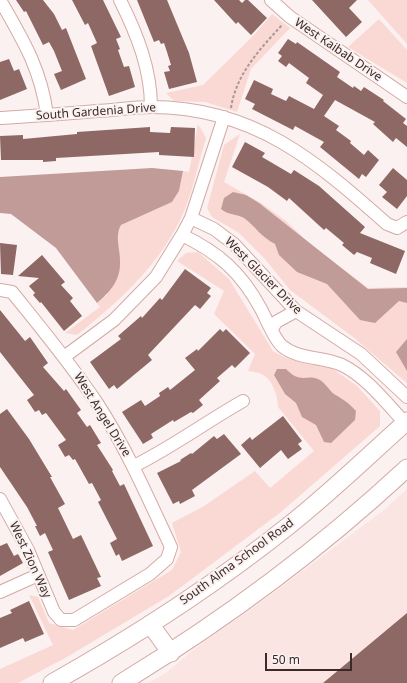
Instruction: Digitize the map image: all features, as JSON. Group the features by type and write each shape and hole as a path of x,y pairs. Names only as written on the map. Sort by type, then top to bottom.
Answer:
{"main road":[{"name":"South Alma School Road","path":"52,683 150,624 238,564 286,528 355,470 406,423"},
{"path":"121,683 171,653 273,581 355,516 407,468"},
{"path":"150,624 171,653"}],"street":[{"path":"0,0 31,54 40,79 47,115"},
{"path":"120,0 132,24 149,76 151,107"},
{"name":"West Kaibab Drive","path":"271,0 290,17 407,97"},
{"name":"South Gardenia Drive","path":"0,118 151,107 185,110 226,118 270,134 306,156 387,224 402,225"},
{"path":"64,357 114,320 156,277 191,218 226,118"},
{"name":"West Glacier Drive","path":"191,218 214,229 234,244 296,311 361,354 407,398"},
{"name":"West Glacier Drive","path":"182,235 201,244 223,259 240,276 253,294 280,344 287,350 298,355 320,358 342,365 362,378 406,423"},
{"name":"West Angel Drive","path":"2,290 12,292 64,357 97,404 134,466 171,547 167,559 150,574 74,620 61,620"},
{"path":"272,329 276,322 296,311"},
{"path":"134,466 175,445 218,415 243,401"},
{"name":"West Zion Way","path":"0,499 28,550 54,612 61,620"},
{"path":"0,592 38,575"}],"path":[{"path":"226,118 236,87 247,67 256,54 290,17"}],"shaded area":[{"path":"368,0 407,0 407,44"},
{"path":"272,14 290,28 251,69 237,112 205,102 174,101 166,93 203,85 254,35"},
{"path":"379,19 407,50 407,83 348,47"},
{"path":"198,124 206,138 185,209 165,246 139,279 109,308 77,335 65,333 100,307 97,303 107,295 118,231 121,225 172,202 179,191 183,171 189,172"},
{"path":"240,134 224,182 261,203 286,221 310,244 368,288 407,287 407,383 353,337 290,290 265,259 239,233 212,217 207,208 224,145"},
{"path":"152,168 183,171 179,191 172,202 121,225 118,234 120,270 110,291 97,303 56,248 11,214 0,213 0,177"},
{"path":"233,192 246,195 259,203 368,289 407,288 407,303 399,301 375,323 360,320 327,284 297,272 279,255 275,244 266,238 248,221 221,209 224,198"},
{"path":"198,252 229,279 273,351 286,358 333,369 356,385 380,411 380,426 281,512 169,596 67,657 18,683 0,683 0,669 53,645 29,595 38,597 49,623 73,630 172,570 181,552 172,523 204,506 255,471 270,488 314,451 278,407 276,393 268,379 260,373 248,371 255,354 214,314 224,291 177,261 186,253"},
{"path":"407,339 407,371 396,352"},
{"path":"277,369 286,369 291,374 300,378 315,378 320,380 334,394 351,405 356,411 355,420 331,443 324,442 316,425 302,417 296,403 285,394 274,375"},
{"path":"407,489 407,683 149,683 167,672 197,647 257,605 384,510"}],"building":[{"path":"16,0 43,0 54,14 62,30 66,28 86,79 61,90 54,74 62,71 54,51 49,42 43,45 26,11 24,12"},
{"path":"72,0 103,0 121,37 116,39 120,49 118,50 124,67 129,66 135,87 109,96 91,46 97,43 88,23 85,25"},
{"path":"137,0 167,0 189,53 197,82 169,89 164,72 170,71 168,66 171,65 164,43 161,44 159,40 154,42"},
{"path":"214,0 239,0 242,3 245,0 248,0 267,18 251,35 238,22 236,24"},
{"path":"312,0 357,0 349,8 362,22 346,37"},
{"path":"288,39 296,44 297,42 340,72 337,77 353,88 354,86 361,91 364,87 384,100 383,101 406,119 403,123 407,126 407,147 396,138 393,142 373,124 375,122 335,100 324,116 339,126 336,130 351,141 350,143 364,155 368,150 379,160 366,177 362,174 359,179 320,147 324,142 295,126 293,130 252,109 255,104 245,99 254,80 273,89 271,94 286,101 289,96 314,109 323,95 306,83 309,78 289,63 286,67 278,61 282,56 278,53"},
{"path":"9,59 14,71 19,69 27,89 0,100 0,62"},
{"path":"150,127 150,132 170,133 171,127 195,128 194,157 159,155 159,152 56,158 56,161 43,162 43,160 1,160 0,136 23,135 23,139 77,134 77,132"},
{"path":"245,142 265,153 262,157 291,174 294,170 319,186 365,227 360,233 405,251 396,274 370,263 372,258 357,252 354,255 342,245 344,243 326,228 324,230 289,198 287,201 268,187 232,167"},
{"path":"393,168 407,180 407,196 397,209 382,197 387,192 379,185"},
{"path":"0,243 17,245 13,275 1,274"},
{"path":"42,255 65,282 61,285 73,298 70,301 82,316 64,331 41,302 40,303 33,295 35,293 29,286 39,278 18,276"},
{"path":"185,269 211,288 207,293 211,296 200,309 195,305 148,355 152,360 117,389 114,385 109,389 90,362 121,339 118,336 141,316 142,318 160,298 162,300"},
{"path":"0,310 25,341 30,337 48,363 43,367 64,391 66,389 81,410 77,413 87,427 90,425 101,443 97,445 113,470 112,471 120,486 124,484 153,546 122,561 119,554 116,556 110,543 117,539 98,502 101,500 92,483 89,484 75,459 73,460 69,455 65,457 58,445 66,440 46,413 42,415 39,410 35,412 27,400 34,395 0,352"},
{"path":"220,329 223,332 226,329 250,353 235,368 232,365 217,378 220,381 199,400 203,405 193,413 191,412 174,422 173,420 151,434 153,438 143,444 122,412 141,400 145,406 160,396 159,393 168,387 170,390 195,370 185,358 197,349 198,351"},
{"path":"7,409 29,439 52,477 50,477 65,504 58,508 73,539 81,535 101,577 97,578 101,586 69,600 48,552 53,550 45,533 40,536 35,526 37,526 27,507 0,467 0,414"},
{"path":"283,416 302,441 298,444 302,449 288,459 281,450 260,468 241,445 250,437 252,440"},
{"path":"224,434 241,454 192,490 195,496 180,504 179,501 173,504 157,473 181,461 180,460 191,453 192,454 214,436 217,439"},
{"path":"7,543 14,556 18,554 23,563 0,576 0,546"},
{"path":"29,601 44,634 25,642 23,638 0,648 0,618 12,613 10,610"},
{"path":"407,613 407,683 323,683"}]}
